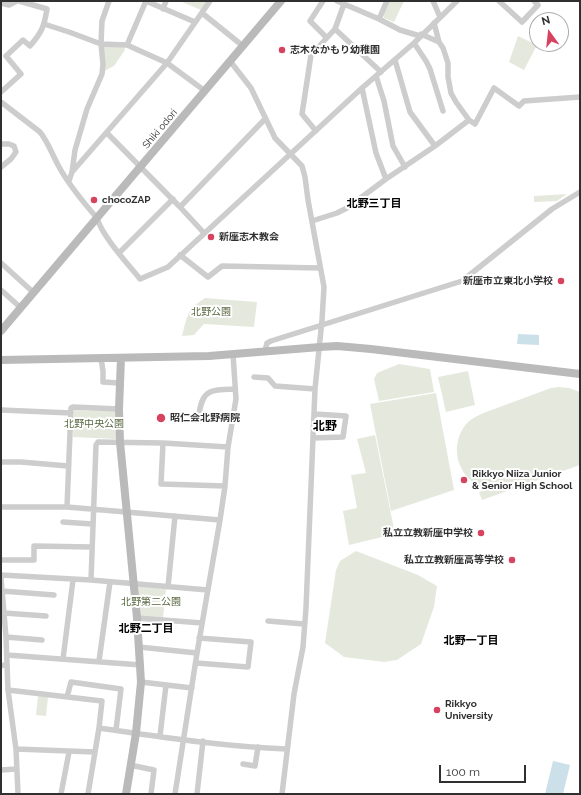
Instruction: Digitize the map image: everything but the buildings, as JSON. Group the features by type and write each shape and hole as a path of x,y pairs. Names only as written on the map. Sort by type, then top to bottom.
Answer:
{"street":[{"path":"1,3 9,5 18,1 36,3 47,9 40,34 30,46 23,40 6,56 21,74 1,92"},
{"path":"69,181 72,172 75,150 87,109 102,74 103,64 100,44 102,21 108,1"},
{"path":"127,45 146,1 195,22"},
{"path":"163,8 166,1"},
{"path":"72,172 167,62 210,1"},
{"name":"Shiki odori","path":"1,331 280,1"},
{"path":"323,1 310,21 326,37"},
{"path":"337,1 379,19 400,30 439,42"},
{"path":"379,19 387,1"},
{"path":"433,1 440,17"},
{"path":"1,102 40,132 45,138 59,166 69,181 97,218 99,224 119,253 140,279 168,267 362,88 414,43 420,35 457,1"},
{"path":"499,1 522,22 537,2"},
{"path":"316,131 302,114 311,55 335,29 344,4"},
{"path":"202,13 242,46"},
{"path":"434,23 439,42 443,48 448,63 448,77 451,93 469,120 475,124 494,88 519,106 524,101 580,97"},
{"path":"44,24 100,44 127,45 167,62 205,91"},
{"path":"335,29 381,72"},
{"path":"414,43 430,69 443,110"},
{"path":"395,60 410,112 435,146"},
{"path":"230,61 251,88 275,138 302,166 324,288 322,325 315,389 303,647 294,694 282,794"},
{"path":"376,76 384,101 393,146 405,167"},
{"path":"362,88 376,153 386,179"},
{"path":"180,207 265,119"},
{"path":"312,221 337,213 346,208 435,146 469,120"},
{"path":"107,133 141,166 204,233"},
{"path":"1,144 9,144 14,146 16,152 11,159 1,167"},
{"path":"265,352 267,343 271,341 462,281 552,209 580,192"},
{"path":"119,253 173,199"},
{"path":"180,255 208,277 222,266 320,268"},
{"path":"1,263 34,293"},
{"path":"1,290 21,308"},
{"path":"1,360 233,354 336,346 580,374"},
{"path":"175,794 199,638 225,486 228,447 236,399 234,389 233,354"},
{"path":"102,358 104,371 103,382 119,383"},
{"path":"121,358 119,383 120,442 137,618 141,682 136,732 126,794"},
{"path":"254,377 268,378 275,386 315,389"},
{"path":"198,420 202,400 205,395 214,390 234,389"},
{"path":"66,507 71,408 119,409"},
{"path":"1,410 71,413"},
{"path":"313,438 343,437 346,416 315,414"},
{"path":"91,580 96,445 98,442 163,443 228,447"},
{"path":"163,443 161,484 225,486"},
{"path":"1,462 68,466"},
{"path":"1,507 66,507 220,520"},
{"path":"168,587 175,516"},
{"path":"63,522 92,524"},
{"path":"1,560 34,560 34,546 92,547"},
{"path":"1,575 91,580 208,590"},
{"path":"1,578 7,655 4,665 16,749 18,794"},
{"path":"63,659 72,580"},
{"path":"99,661 110,582"},
{"path":"2,591 54,595"},
{"path":"3,616 46,616"},
{"path":"137,618 202,623"},
{"path":"268,621 304,624"},
{"path":"6,637 42,640"},
{"path":"196,663 248,667 251,642 199,638"},
{"path":"139,647 197,652"},
{"path":"7,655 140,665"},
{"path":"68,697 71,682 121,689 116,730"},
{"path":"141,682 192,688"},
{"path":"160,736 166,685"},
{"path":"8,690 102,701 88,794"},
{"path":"99,728 258,748 287,749"},
{"path":"197,794 203,741"},
{"path":"243,764 254,766 258,748"},
{"path":"16,749 95,752"},
{"path":"61,794 69,752"},
{"path":"130,766 154,770 151,794"},
{"path":"1,770 16,769"}],"green space":[{"path":"180,1 208,1 201,10"},
{"path":"389,1 404,1 394,22 384,18 383,15"},
{"path":"518,36 529,41 529,52 533,52 524,70 509,62"},
{"path":"124,47 125,50 114,66 104,71 102,48"},
{"path":"567,194 557,201 534,202 534,196"},
{"name":"北野公園","path":"205,298 257,302 254,327 204,324 194,335 182,336 191,308"},
{"path":"399,364 430,369 434,392 379,401 374,379 377,373"},
{"path":"468,371 475,405 446,412 438,377"},
{"path":"551,388 569,388 580,392 580,465 482,500 479,492 487,489 477,485 469,479 459,462 457,452 461,432 467,423 473,418 486,412"},
{"path":"436,393 454,490 391,511 370,404"},
{"name":"北野中央公園","path":"74,410 115,411 116,439 73,437"},
{"path":"375,435 395,534 349,545 343,511 357,508 351,475 366,473 357,439"},
{"path":"356,551 418,575 437,586 434,607 421,644 397,660 384,662 344,657 325,643 336,570 340,561"},
{"name":"北野第二公園","path":"136,586 166,589 163,618 139,616"},
{"path":"38,696 48,697 46,716 36,715"}],"water":[{"path":"518,334 539,335 539,345 517,344"},
{"path":"553,761 570,765 563,794 545,794"}],"place":[{"name":"志木なかもり幼稚園","path":"282,50"},
{"name":"chocoZAP","path":"94,200"},
{"name":"新座志木教会","path":"211,237"},
{"name":"新座市立東北小学校","path":"561,281"},
{"name":"昭仁会北野病院","path":"161,418"},
{"name":"Rikkyo Niiza Junior & Senior High School","path":"464,480"},
{"name":"私立立教新座中学校","path":"481,533"},
{"name":"私立立教新座高等学校","path":"512,560"},
{"name":"Rikkyo University","path":"437,710"}],"district":[{"name":"北野三丁目","path":"374,204"},
{"name":"北野","path":"325,426"},
{"name":"北野二丁目","path":"146,629"},
{"name":"北野一丁目","path":"471,641"}]}
